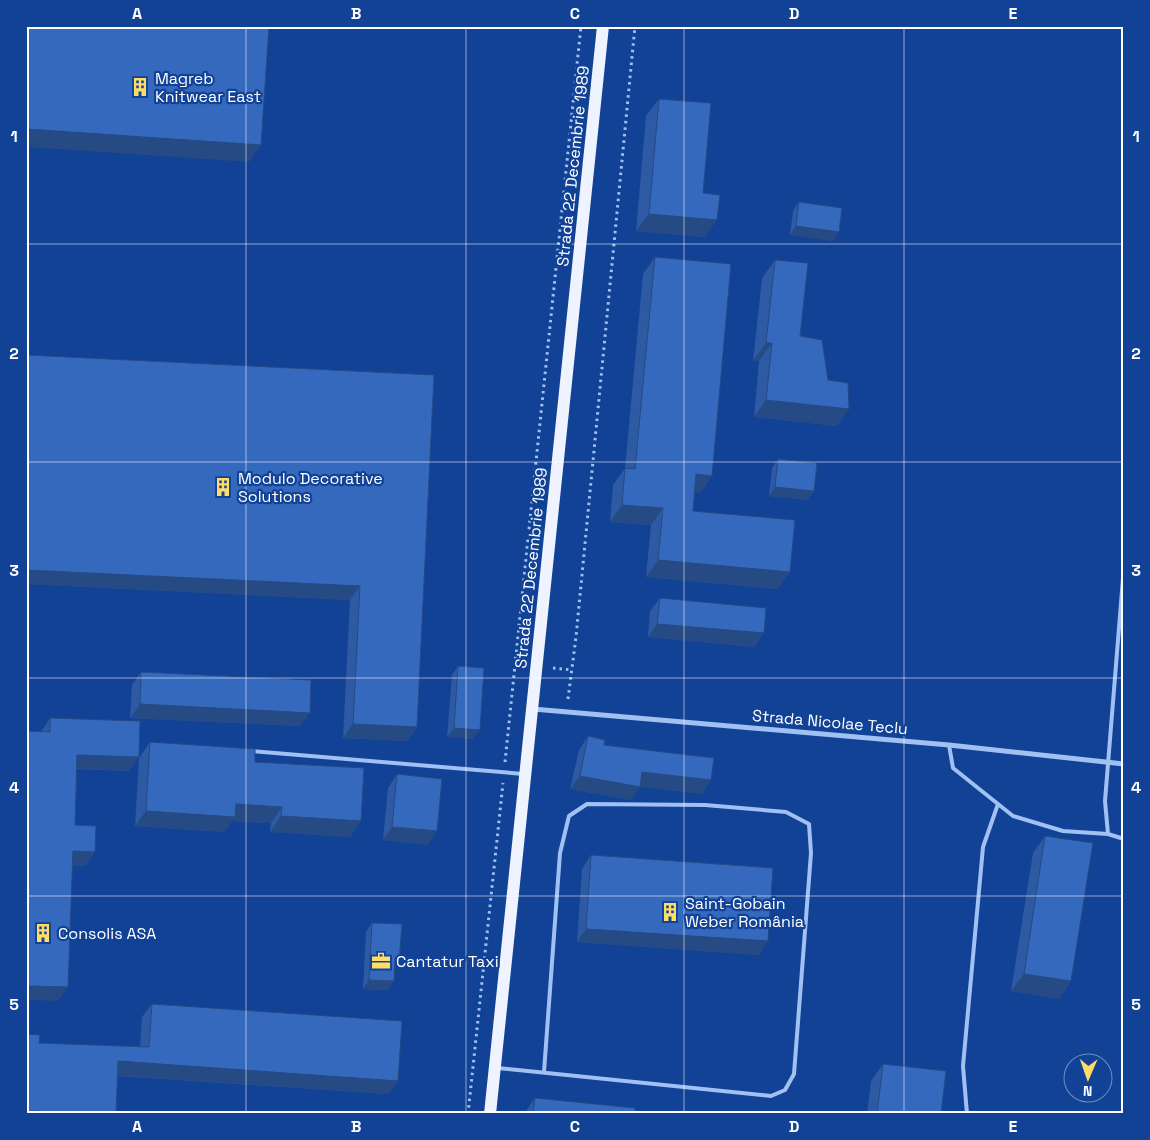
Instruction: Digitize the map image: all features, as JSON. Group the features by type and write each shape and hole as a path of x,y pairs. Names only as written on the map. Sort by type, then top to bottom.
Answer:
{"main road":[{"name":"Strada 22 Decembrie 1989","path":"490,1114 603,26"}],"street":[{"name":"Strada Nicolae Teclu","path":"533,709 949,745 1124,764"}],"lane":[{"path":"1108,834 1105,801 1107,762 1124,566"},
{"path":"949,745 954,768 1013,816 1063,831 1108,834 1124,839"},
{"path":"241,750 526,774"},
{"path":"495,1068 771,1096 785,1090 794,1074 811,853 809,824 786,812 705,805 587,804 569,816 560,853 544,1072"},
{"path":"967,1114 963,1066 983,847 998,804"}],"path":[{"path":"468,1114 581,26"},
{"path":"566,712 576,637 635,26"}],"building":[{"name":"Magreb Knitwear East","path":"26,26 269,26 261,145 26,129"},
{"path":"659,99 711,103 703,193 720,195 717,220 649,214"},
{"path":"799,202 842,208 839,232 796,226"},
{"path":"655,257 731,264 712,476 696,474 693,511 795,520 790,572 658,560 663,508 622,505 625,468 635,469"},
{"path":"775,260 808,263 800,336 822,340 828,380 848,383 849,409 766,400 772,343 766,343"},
{"name":"Modulo Decorative Solutions","path":"26,355 434,375 417,727 353,724 360,586 26,570"},
{"path":"778,459 817,463 814,491 775,487"},
{"path":"660,598 766,608 764,633 657,624"},
{"path":"458,666 484,668 480,730 454,728"},
{"path":"141,672 311,680 310,713 140,704"},
{"name":"Consolis ASA","path":"50,718 140,721 139,757 77,755 75,825 96,826 95,852 73,851 68,987 26,986 26,731 50,732"},
{"path":"588,736 605,740 604,745 714,758 711,780 642,772 640,787 580,776"},
{"path":"150,742 255,749 255,762 364,768 361,821 281,816 282,807 236,804 235,817 146,811"},
{"path":"397,774 442,779 437,831 392,827"},
{"path":"1045,836 1093,843 1071,981 1024,974"},
{"name":"Saint-Gobain Weber România","path":"591,855 773,868 768,941 586,929"},
{"path":"372,923 402,924 399,963 395,962 394,981 369,980"},
{"path":"152,1004 402,1021 398,1081 118,1061 116,1114 26,1111 26,1034 40,1035 39,1043 149,1047"},
{"path":"883,1064 946,1071 941,1114 877,1114"},
{"path":"535,1098 635,1108 635,1114 533,1114"}],"place":[{"name":"Magreb Knitwear East","path":"140,87"},
{"name":"Modulo Decorative Solutions","path":"223,487"},
{"name":"Saint-Gobain Weber România","path":"670,912"},
{"name":"Consolis ASA","path":"43,933"},
{"name":"Cantatur Taxi","path":"381,961"}]}
